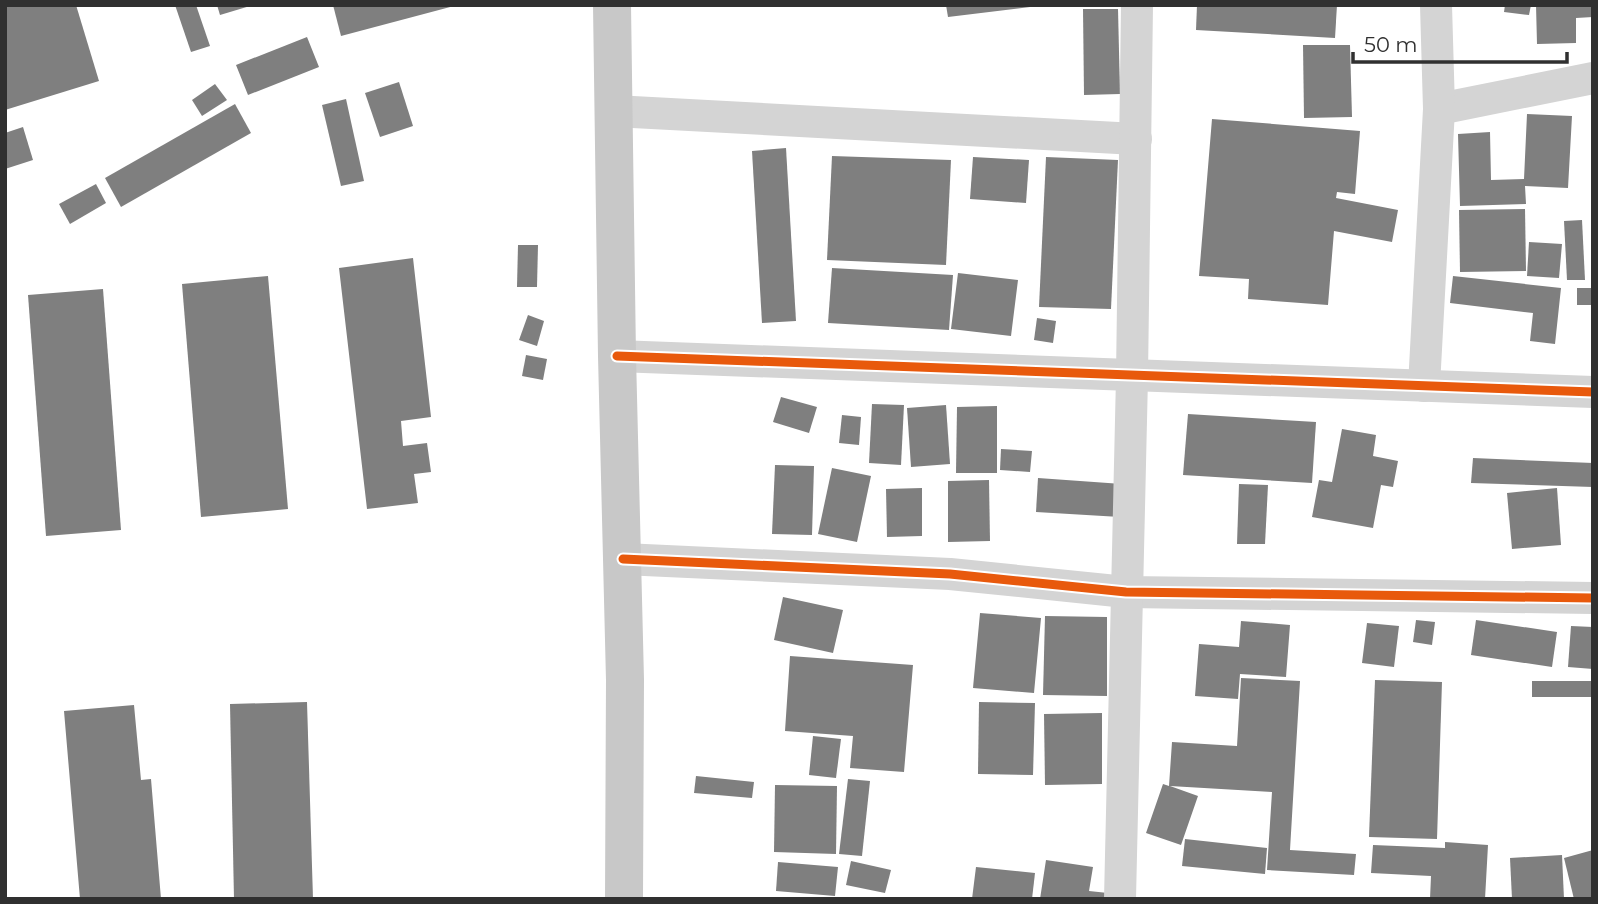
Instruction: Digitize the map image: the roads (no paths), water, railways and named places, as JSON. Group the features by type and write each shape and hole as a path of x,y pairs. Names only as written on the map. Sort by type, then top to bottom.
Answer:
{"main road":[{"path":"612,5 625,680 624,899"}],"street":[{"path":"1120,899 1137,5"},
{"path":"1424,386 1439,109 1436,5"},
{"path":"1439,109 1593,78"},
{"path":"614,111 1136,139"},
{"path":"617,356 1593,392"},
{"path":"623,559 950,575 1126,592 1593,598"}]}
